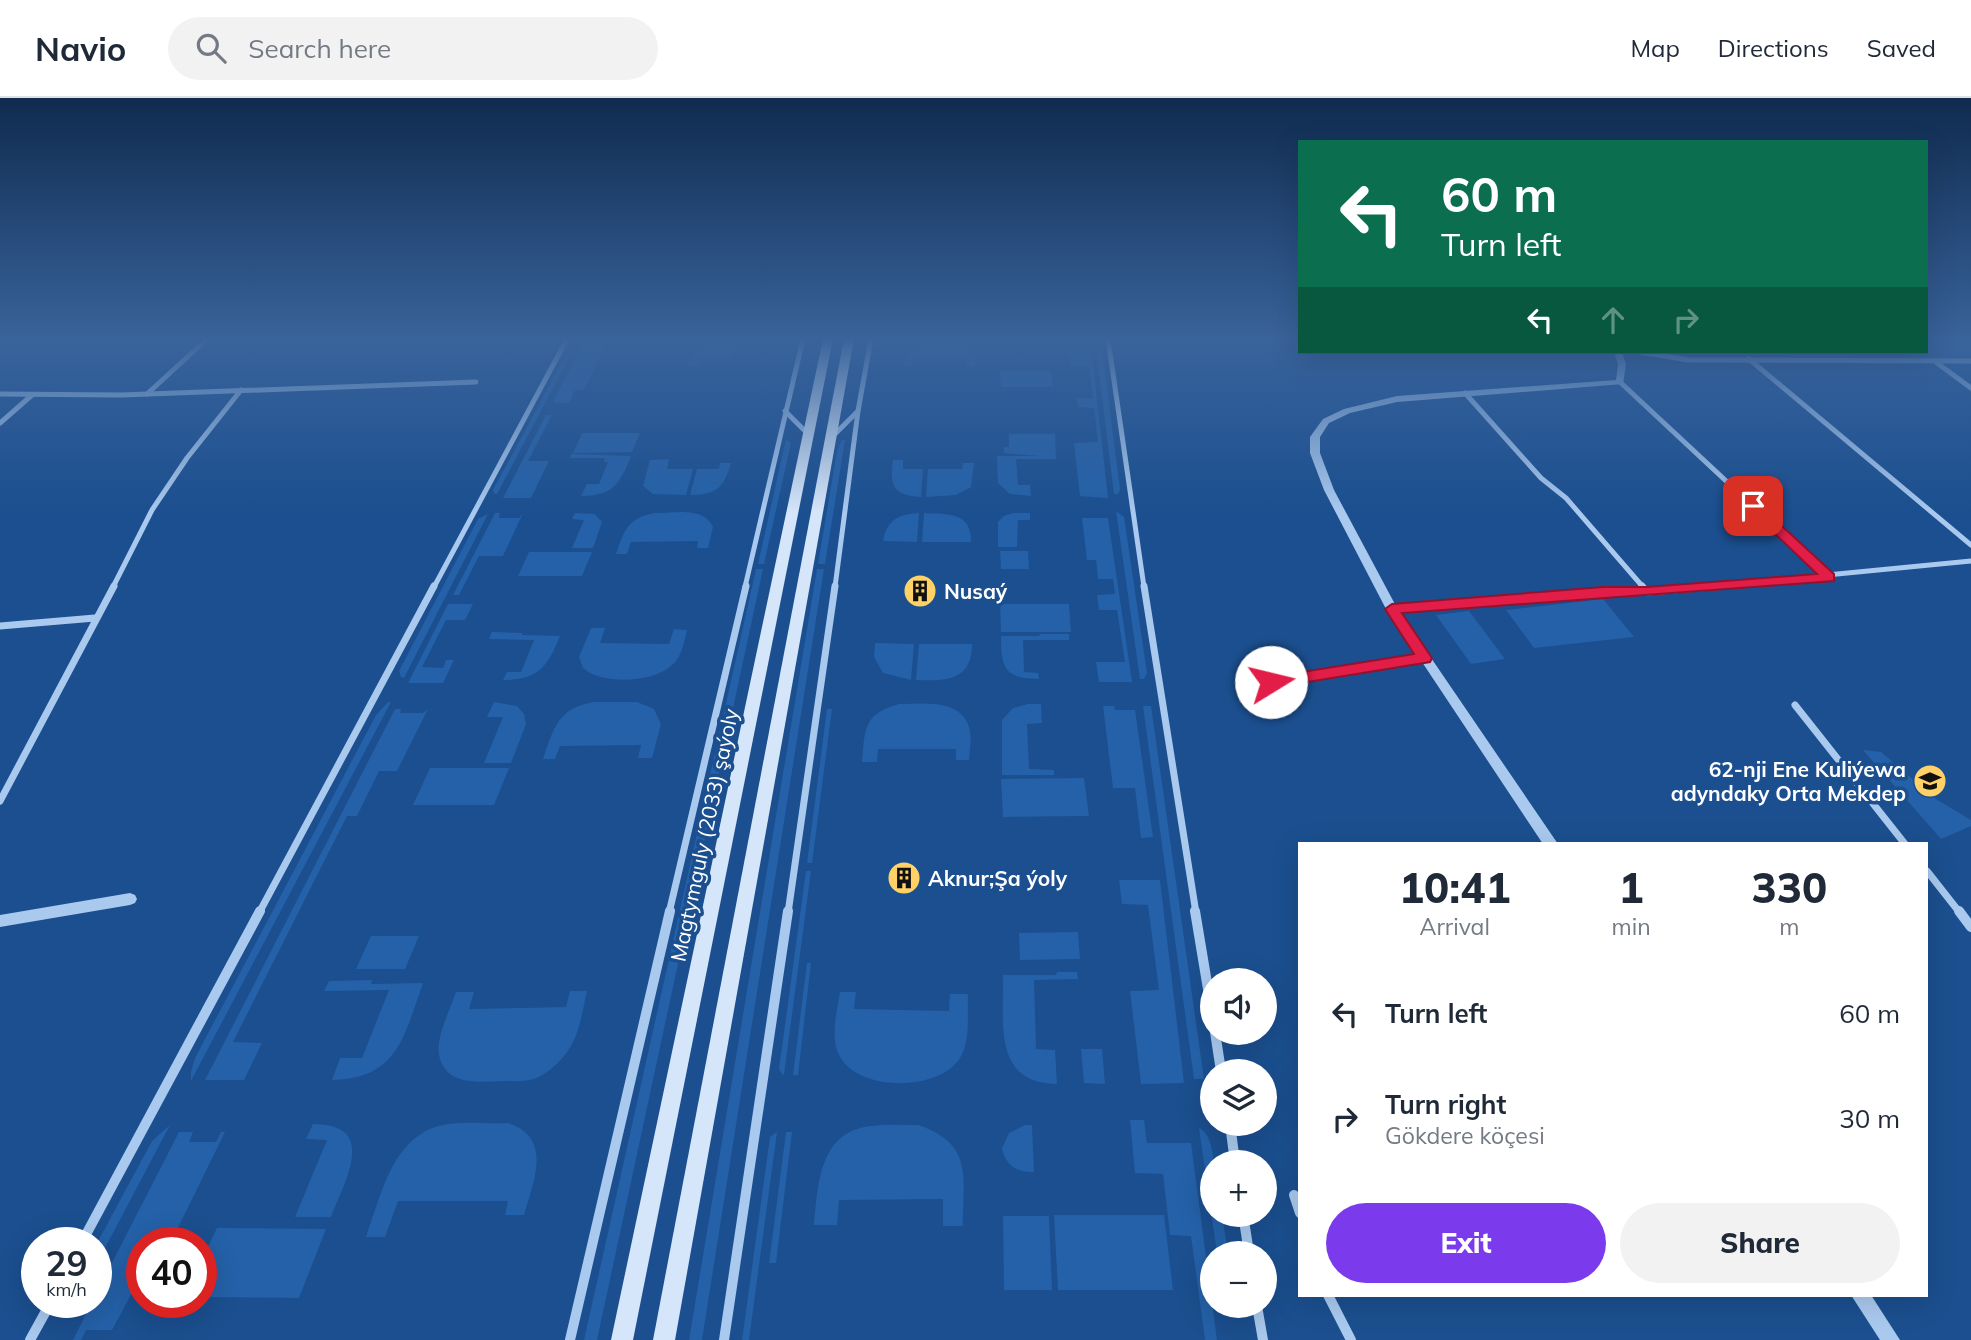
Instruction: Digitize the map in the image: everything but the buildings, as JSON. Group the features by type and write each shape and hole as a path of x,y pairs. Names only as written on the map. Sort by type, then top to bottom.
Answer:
{"main road":[{"name":"Magtymguly (2033) şaýoly","path":"622,1340 817,397"},
{"path":"664,1340 839,397"}],"street":[{"path":"0,423 30,397"},
{"path":"0,801 95,618 131,556 152,510 236,397"},
{"path":"90,1227 536,397"},
{"path":"569,1340 789,397"},
{"path":"724,1340 821,691 861,397"},
{"path":"1116,397 1160,694 1205,968"},
{"path":"1427,397 1388,401 1347,411 1326,421 1315,437 1315,453 1329,490 1392,609 1551,842"},
{"path":"1469,397 1541,478 1566,498 1647,592"},
{"path":"1635,397 1829,577"},
{"path":"1794,397 1971,545"},
{"path":"785,411 809,435"},
{"path":"833,436 859,411"},
{"path":"1392,609 1603,591 1647,592 1829,577 1971,561"},
{"path":"0,626 95,618"},
{"path":"1271,682 1424,658"},
{"path":"1795,705 1903,842"},
{"path":"1928,872 1971,927"},
{"path":"0,921 130,899"},
{"path":"1294,1195 1298,1207"},
{"path":"1329,1297 1351,1340"},
{"path":"1861,1297 1891,1340"},
{"path":"30,1340 42,1318"},
{"path":"1259,1318 1263,1340"}],"shaded area":[{"path":"543,397 548,397 497,494 493,490"},
{"path":"556,397 572,397 569,403 553,402"},
{"path":"1097,397 1108,498 1080,496 1074,443 1098,442 1094,408 1078,407 1077,398"},
{"path":"1102,397 1108,397 1120,489 1118,494 1114,494"},
{"path":"546,415 552,415 528,461 549,461 531,498 503,498"},
{"path":"582,433 640,433 632,452 573,453"},
{"path":"1009,434 1055,434 1056,459 1016,459 1018,485 1030,485 1031,496 1010,494 998,483 997,456 1039,456 1004,453 1004,447 1009,447"},
{"path":"786,439 791,443 764,564 758,564"},
{"path":"842,440 845,440 825,564 818,564 837,451"},
{"path":"571,454 631,456 614,486 601,494 581,496 587,484 599,484 608,462 604,462 605,458 570,458"},
{"path":"669,459 667,469 693,469 686,495 653,494 643,486 650,460"},
{"path":"893,460 903,460 903,469 923,469 921,497 904,494 895,488 892,476"},
{"path":"720,463 731,463 722,484 706,494 690,495 697,469 719,469"},
{"path":"963,463 974,463 971,487 956,495 926,497 928,469 962,469"},
{"path":"1116,511 1124,517 1147,673 1144,679 1140,679"},
{"path":"688,512 703,516 713,527 708,548 697,548 698,541 631,542 627,554 616,554 633,521 655,513"},
{"path":"495,513 500,513 499,518 519,518 523,513 503,556 479,556 459,595 453,595"},
{"path":"575,513 595,514 602,522 593,548 572,548 584,520 572,519"},
{"path":"919,513 917,542 883,541 890,523 905,515"},
{"path":"924,513 950,515 963,520 970,532 971,542 922,542"},
{"path":"1013,513 1030,513 1030,520 1018,520 1017,547 998,547 998,522"},
{"path":"488,514 404,678 401,677 399,671 478,519"},
{"path":"1082,518 1108,518 1132,682 1099,682 1096,662 1125,662 1117,610 1099,610 1097,595 1115,594 1113,579 1098,579 1096,560 1087,560"},
{"path":"1000,551 1028,551 1029,569 1001,569"},
{"path":"529,552 592,552 582,576 518,576"},
{"path":"756,569 763,569 597,1340 584,1340"},
{"path":"817,569 824,569 702,1340 689,1340"},
{"path":"1603,599 1634,637 1534,648 1506,610"},
{"path":"448,604 473,604 465,620 446,620 422,667 443,668 446,660 454,660 443,683 408,683"},
{"path":"1000,604 1069,604 1071,632 1001,632"},
{"path":"1469,611 1505,659 1471,664 1436,615"},
{"path":"591,628 605,628 600,643 669,644 674,629 687,630 680,654 672,665 653,675 628,680 602,677 583,668 579,657"},
{"path":"492,632 560,636 551,656 534,674 503,680 507,672 521,672 534,640 489,639"},
{"path":"1069,634 1069,640 1023,640 1024,672 1038,673 1039,679 1012,674 1004,663 1001,636"},
{"path":"875,643 914,644 911,680 883,673 874,657"},
{"path":"919,644 972,644 971,656 962,672 955,676 947,679 916,680"},
{"path":"391,702 191,1081 195,1058 376,715"},
{"path":"494,702 517,706 524,714 526,724 511,763 484,763 503,717 487,717"},
{"path":"593,702 637,702 654,709 661,724 652,758 638,758 641,745 560,746 555,759 543,759 554,729 564,715 581,705"},
{"path":"899,704 939,705 958,711 970,731 969,760 956,760 956,749 878,749 877,762 862,762 868,724 878,713"},
{"path":"1041,704 1042,723 1027,724 1029,769 1054,770 1054,775 1002,775 1002,720 1013,708"},
{"path":"1103,706 1114,706 1115,710 1135,710 1153,837 1141,838 1135,788 1113,788"},
{"path":"1143,706 1151,706 1201,1059 1200,1079 1194,1079"},
{"path":"395,709 401,709 400,713 423,713 428,709 397,771 379,771 357,816 347,816 233,1042 262,1043 244,1080 205,1080"},
{"path":"827,709 832,709 812,863 807,863"},
{"path":"1863,750 1881,752 1936,799 1971,820 1971,826 1941,839"},
{"path":"430,768 509,768 494,805 413,805"},
{"path":"1084,778 1089,816 1003,817 1001,779"},
{"path":"806,871 811,871 784,1075 779,1069"},
{"path":"1119,880 1160,880 1184,1083 1141,1084 1130,991 1159,990 1148,905 1122,904"},
{"path":"1078,932 1080,959 1020,960 1019,933"},
{"path":"371,936 419,936 405,969 356,969"},
{"path":"807,963 811,963 798,1075 793,1075"},
{"path":"1057,972 1077,972 1078,979 1034,980 1036,1049 1055,1050 1057,1084 1036,1081 1021,1073 1012,1061 1003,1030 1003,975 1056,975"},
{"path":"372,980 371,984 423,983 403,1037 385,1063 354,1078 332,1080 340,1058 362,1058 389,990 324,991 329,981"},
{"path":"570,991 587,991 577,1034 564,1056 542,1075 522,1081 473,1081 455,1077 442,1065 439,1055 440,1040 456,992 474,992 469,1009 566,1007"},
{"path":"840,992 856,992 854,1009 949,1011 950,994 968,994 967,1035 960,1058 950,1069 917,1082 880,1081 863,1076 849,1067 836,1048 835,1024"},
{"path":"1081,1049 1102,1049 1105,1084 1084,1083"},
{"path":"1130,1120 1144,1120 1147,1143 1191,1143 1204,1241 1200,1241 1200,1303 1191,1236 1170,1235 1163,1174 1135,1173"},
{"path":"508,1123 522,1130 531,1139 536,1150 535,1175 524,1215 505,1215 508,1201 398,1201 385,1237 366,1237 392,1167 414,1139 429,1129 448,1124"},
{"path":"313,1124 333,1127 346,1133 351,1144 352,1157 349,1172 331,1217 295,1217 327,1140 306,1139"},
{"path":"170,1125 112,1235 112,1227 106,1227 152,1141"},
{"path":"919,1125 937,1133 949,1142 957,1153 964,1178 963,1226 943,1226 943,1199 839,1200 837,1225 814,1225 824,1163 840,1138 853,1130 870,1126"},
{"path":"1025,1125 1032,1125 1034,1172 1022,1171 1009,1164 1002,1148 1009,1133"},
{"path":"179,1132 193,1132 189,1142 216,1142 221,1132 225,1132 178,1227 130,1227"},
{"path":"777,1132 749,1340 742,1340 770,1137"},
{"path":"786,1132 792,1132 776,1263 769,1263"},
{"path":"1200,1136 1207,1136 1212,1150 1202,1150"},
{"path":"1054,1215 1164,1215 1173,1290 1058,1290"},
{"path":"1003,1216 1049,1216 1052,1290 1004,1290"},
{"path":"1213,1227 1224,1227 1226,1241 1215,1241"},
{"path":"217,1228 326,1229 299,1298 217,1297"},
{"path":"126,1235 126,1304 112,1330 86,1330 81,1340 73,1340 84,1318 112,1318 112,1263"},
{"path":"1202,1318 1214,1318 1217,1340 1205,1340"}],"place":[{"name":"Nusaý","path":"920,591"},
{"name":"62-nji Ene Kuliýewa adyndaky Orta Mekdep","path":"1930,781"},
{"name":"Aknur;Şa ýoly","path":"904,878"}],"route":[{"path":"1271,682 1424,658 1392,609 1603,591 1647,592 1829,577 1753,506"}]}
